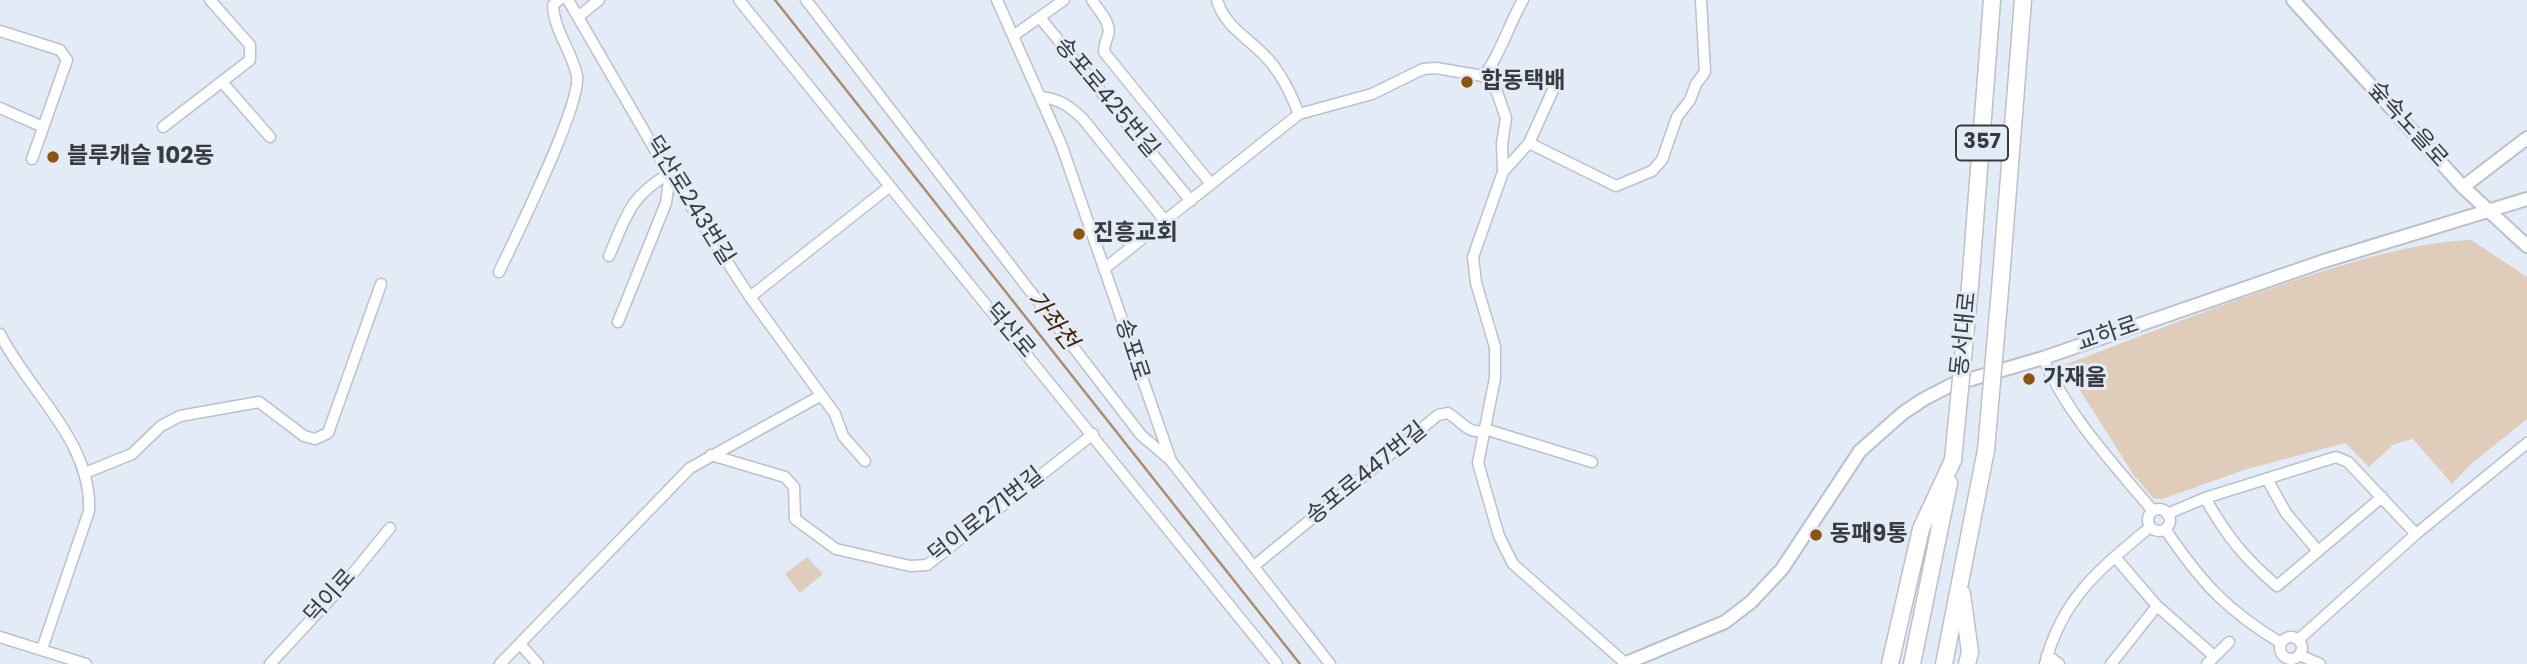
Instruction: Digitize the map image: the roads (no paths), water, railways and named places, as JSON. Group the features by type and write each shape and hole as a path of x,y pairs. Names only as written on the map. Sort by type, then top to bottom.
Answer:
{"highway":[{"name":"동서대로","path":"1912,664 1923,625 1953,460 1970,286 1992,0"},
{"name":"동서대로","path":"1944,664 1986,450 2010,188 2023,0"},
{"path":"1890,664 1921,529 1953,460"},
{"path":"1960,579 1970,652 1968,664"}],"street":[{"path":"163,127 250,60 250,45 210,0"},
{"path":"499,272 545,172 575,94 577,76 554,20 553,5 559,0"},
{"name":"덕산로243번길","path":"568,0 670,173 750,297 835,414 843,436 864,461"},
{"path":"579,16 599,0"},
{"name":"덕산로","path":"739,0 1278,664"},
{"name":"덕산로","path":"806,0 1141,435 1171,461"},
{"name":"송포로","path":"997,0 1061,144 1171,461 1330,664"},
{"name":"송포로425번길","path":"1064,0 1041,19 1191,201"},
{"name":"송포로425번길","path":"1092,0 1107,23 1109,34 1104,43 1104,52 1211,184"},
{"path":"1217,0 1220,11 1234,30 1264,55 1289,88 1299,114"},
{"path":"1483,76 1493,65 1500,43 1524,0"},
{"path":"1529,144 1616,186 1652,172 1662,160 1677,117 1705,72 1701,0"},
{"name":"숲속노을로","path":"2293,0 2463,187 2527,246"},
{"path":"1013,36 1041,19"},
{"path":"0,31 60,50 67,60 32,159"},
{"path":"1104,269 1299,114 1372,94 1423,69 1436,68 1483,76 1497,92 1506,118 1502,144 1503,172 1473,257 1476,283 1495,347 1495,378 1478,463 1499,536 1513,564 1624,663"},
{"path":"222,82 270,137"},
{"path":"1503,172 1529,144 1553,90"},
{"path":"1041,97 1055,98 1067,104 1083,119 1165,221"},
{"path":"0,108 43,127"},
{"path":"2463,187 2527,138"},
{"path":"609,256 632,203 645,188 670,173"},
{"path":"618,321 666,203 670,173"},
{"path":"750,297 889,187"},
{"name":"교하로","path":"1624,663 1725,622 1766,589 1860,450 1902,413 1951,385 2043,358 2324,261 2527,199"},
{"path":"85,473 132,454 161,426 180,416 237,403 259,402 304,436 316,439 328,433 381,284"},
{"path":"0,334 12,358 58,420 85,473 90,491 89,511 42,649"},
{"path":"2043,358 2057,391 2072,414 2152,511"},
{"path":"500,664 690,468 820,396"},
{"name":"송포로447번길","path":"1254,566 1438,415 1448,413 1466,429 1477,433 1485,431 1592,461"},
{"name":"덕이로271번길","path":"711,455 785,477 794,487 794,519 836,549 910,566 927,565 1093,433"},
{"path":"2298,640 2416,534 2527,443"},
{"path":"2152,511 2159,510 2167,514 2205,498 2336,457 2348,461 2416,534"},
{"path":"2267,479 2287,513 2318,551"},
{"path":"2205,498 2223,530 2246,559 2277,586 2382,498"},
{"path":"2152,511 2148,520 2150,527 2156,531 2165,529 2169,522 2167,514"},
{"path":"2059,664 2046,659 2060,620 2071,601 2150,527"},
{"name":"덕이로","path":"270,664 345,583 390,528"},
{"path":"2165,529 2216,597 2247,623 2281,643"},
{"path":"2115,557 2157,606 2211,660 2229,642"},
{"path":"2111,664 2157,606"},
{"path":"0,636 86,664"},
{"path":"2298,640 2288,638 2281,643 2280,651 2282,661 2300,655"},
{"path":"2298,640 2301,646 2300,655"},
{"path":"520,644 538,664"},
{"path":"2300,655 2320,664"}],"waterway":[{"name":"가좌천","path":"775,0 1300,664"}],"place":[{"name":"합동택배","path":"1467,82"},
{"name":"블루캐슬 102동","path":"53,157"},
{"name":"진흥교회","path":"1079,234"},
{"name":"가재울","path":"2029,379"},
{"name":"동패9통","path":"1816,535"}]}
